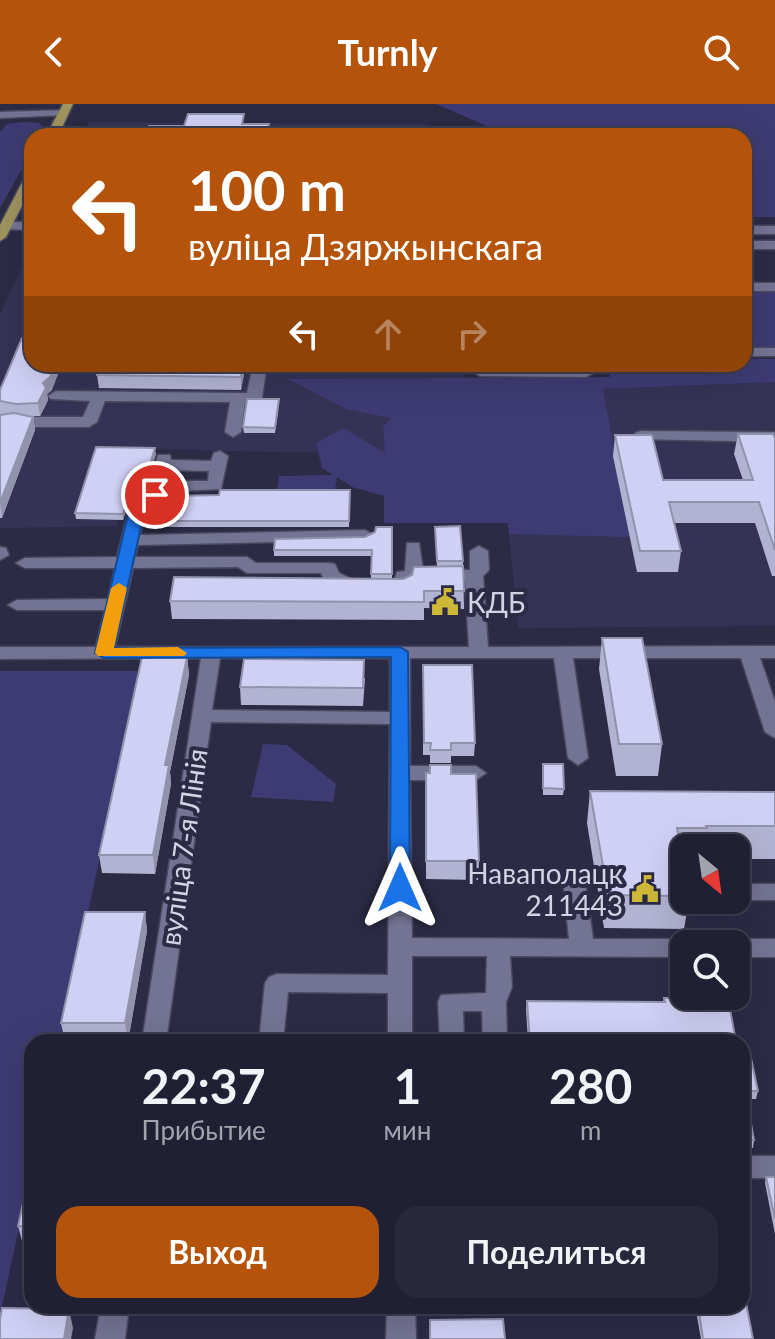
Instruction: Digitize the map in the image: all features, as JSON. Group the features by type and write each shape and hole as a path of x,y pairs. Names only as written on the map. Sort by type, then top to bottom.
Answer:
{"main road":[{"path":"2,230 24,190"}],"street":[{"path":"0,115 64,112"},
{"path":"0,124 64,112"},
{"path":"2,230 24,227"},
{"path":"752,230 775,230"},
{"path":"752,245 775,245"},
{"path":"772,287 775,302"},
{"path":"752,352 775,352"},
{"path":"56,396 254,398 259,372"},
{"path":"480,372 586,372"},
{"path":"24,422 89,422 99,396"},
{"path":"233,432 238,397"},
{"path":"641,436 775,437"},
{"path":"104,653 139,502 178,486 215,486 220,461 163,462 155,495"},
{"path":"130,540 365,535"},
{"path":"413,547 414,575"},
{"path":"247,568 329,568 330,576 357,588 403,588 403,576 474,575 480,570 479,551"},
{"path":"25,563 247,562 246,573 153,573"},
{"path":"474,575 479,652"},
{"path":"17,605 115,604"},
{"name":"вуліца 7-я Лінія","path":"155,1034 211,652"},
{"path":"400,652 400,1034"},
{"path":"563,652 578,758"},
{"path":"749,652 775,732"},
{"path":"0,653 775,652"},
{"path":"202,716 400,718"},
{"path":"400,773 476,773"},
{"path":"575,889 582,947"},
{"path":"750,892 775,892"},
{"path":"400,947 670,948"},
{"path":"495,1034 494,1002 500,987 498,947"},
{"path":"750,948 775,948"},
{"path":"272,1034 277,983 400,984"},
{"path":"452,1034 450,1002 494,1002"},
{"path":"750,1167 775,1167"},
{"path":"110,1339 114,1314"},
{"path":"401,1314 401,1339"}],"shaded area":[{"path":"436,104 775,104 775,217 752,217 752,128 492,128"},
{"path":"89,122 427,124 437,128 86,128"},
{"path":"39,123 44,128 24,128 24,165 0,208 0,132 7,124"},
{"path":"24,263 24,372 463,372 464,394 775,382 775,626 518,628 508,523 384,523 385,454 138,449 116,526 0,528 0,314"},
{"path":"752,287 775,287 775,352 752,352"},
{"path":"752,359 775,359 775,382 603,389 630,537 509,534 508,523 384,523 384,496 352,487 337,477 335,490 277,490 279,476 333,475 322,468 316,443 344,428 385,453 383,427 391,418 346,409 288,379 610,377 609,372 752,372"},
{"path":"0,671 140,671 62,1034 24,1034 24,1206 0,1315"},
{"path":"263,744 287,745 336,784 333,802 251,797"}],"building":[{"path":"188,114 244,114 242,124 269,124 268,128 148,128 184,126"},
{"path":"24,338 24,372 52,372 43,383 46,388 38,403 16,404 0,401 0,390"},
{"path":"98,372 242,372 241,377 97,375"},
{"path":"247,399 279,399 275,428 243,427"},
{"path":"14,413 33,417 0,503 0,415"},
{"path":"738,434 773,434 775,438 775,550 759,502 669,502 681,551 640,551 615,435 652,435 663,480 753,480"},
{"path":"96,447 155,448 149,467 139,467 123,514 75,513"},
{"path":"220,490 350,490 349,521 163,521 169,496 219,495"},
{"path":"460,526 463,561 437,561 435,527"},
{"path":"376,527 392,527 392,574 371,574 372,550 274,550 275,539 365,537 375,532"},
{"path":"463,566 464,591 424,591 424,602 170,601 174,577 403,579 412,575 414,567"},
{"path":"602,638 642,638 662,744 619,744"},
{"path":"142,657 187,657 165,765 169,765 153,855 99,855"},
{"path":"244,659 364,660 363,688 240,687"},
{"path":"423,665 472,665 475,743 451,743 451,750 430,750 431,743 424,743"},
{"path":"543,764 563,764 564,789 543,788"},
{"path":"430,765 451,765 451,774 476,774 479,861 426,861 426,773 430,773"},
{"path":"590,791 775,792 775,826 677,828 678,834 670,834 670,896 608,895"},
{"path":"85,912 145,912 125,1023 61,1023"},
{"path":"664,998 670,998 670,1010 730,1010 735,1034 529,1034 527,1001 665,1002"},
{"path":"750,1054 758,1091 750,1091"},
{"path":"750,1118 754,1140 750,1140"},
{"path":"766,1177 775,1177 775,1219"},
{"path":"24,1199 24,1226 18,1226"},
{"path":"2,1308 24,1308 24,1314 68,1314 64,1339 0,1339"},
{"path":"699,1314 748,1314 753,1339 703,1339"},
{"path":"503,1319 505,1339 430,1339 430,1320"}],"slow traffic":[{"path":"119,588 104,653 178,653"}],"place":[{"name":"КДБ","path":"445,602"},
{"name":"Наваполацк 211443","path":"645,889"}],"route":[{"path":"155,495 139,502 104,653 400,652 400,888"}]}
